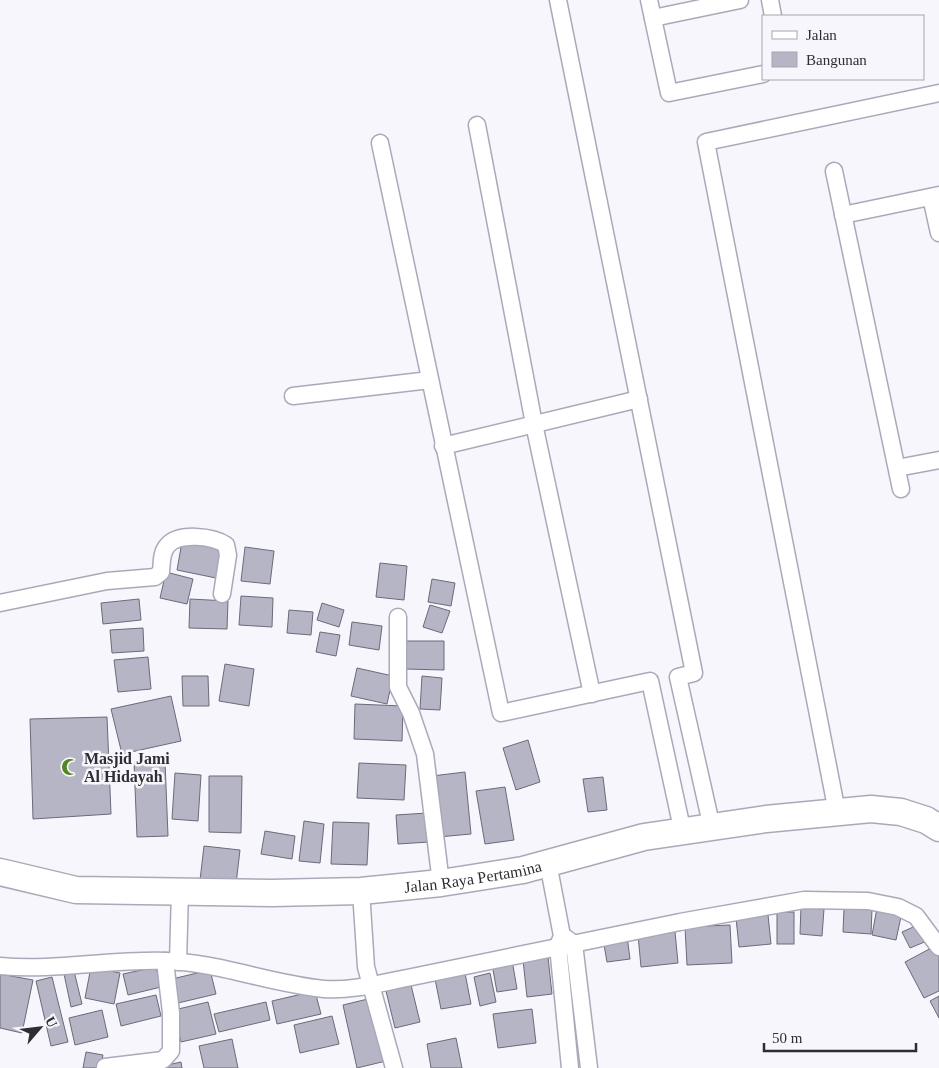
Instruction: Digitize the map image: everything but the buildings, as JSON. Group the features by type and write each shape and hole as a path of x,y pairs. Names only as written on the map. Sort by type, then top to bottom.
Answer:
{"main road":[{"name":"Jalan Raya Pertamina","path":"0,872 76,890 180,900 272,893 361,900 441,883 523,870 549,871 644,837 766,819 871,809 901,812 926,820 939,828"}],"street":[{"path":"380,143 501,713 694,673 558,0"},
{"path":"649,0 669,93 762,74"},
{"path":"653,18 740,0"},
{"path":"770,0 774,15"},
{"path":"837,812 706,142 939,93"},
{"path":"477,125 534,424 592,694"},
{"path":"834,171 901,489"},
{"path":"843,215 935,196 939,233"},
{"path":"293,396 430,380"},
{"path":"443,446 639,399"},
{"path":"897,468 939,460"},
{"path":"0,604 108,580 155,577 161,572 162,556 165,547 180,538 221,542 226,545 228,556 222,594"},
{"path":"398,617 398,687 411,713 425,754 441,883"},
{"path":"678,677 712,828"},
{"path":"650,681 683,832"},
{"path":"549,871 589,1068"},
{"path":"104,1067 163,1060 172,1051 171,1013 180,900"},
{"path":"361,900 366,967 394,1068"},
{"path":"0,966 24,968 174,958 285,983 326,989 370,985 564,939 804,900 868,901 898,907 916,916 939,947"},
{"path":"564,939 570,1068"}],"place":[{"name":"Masjid Jami Al Hidayah","path":"70,767"}]}
